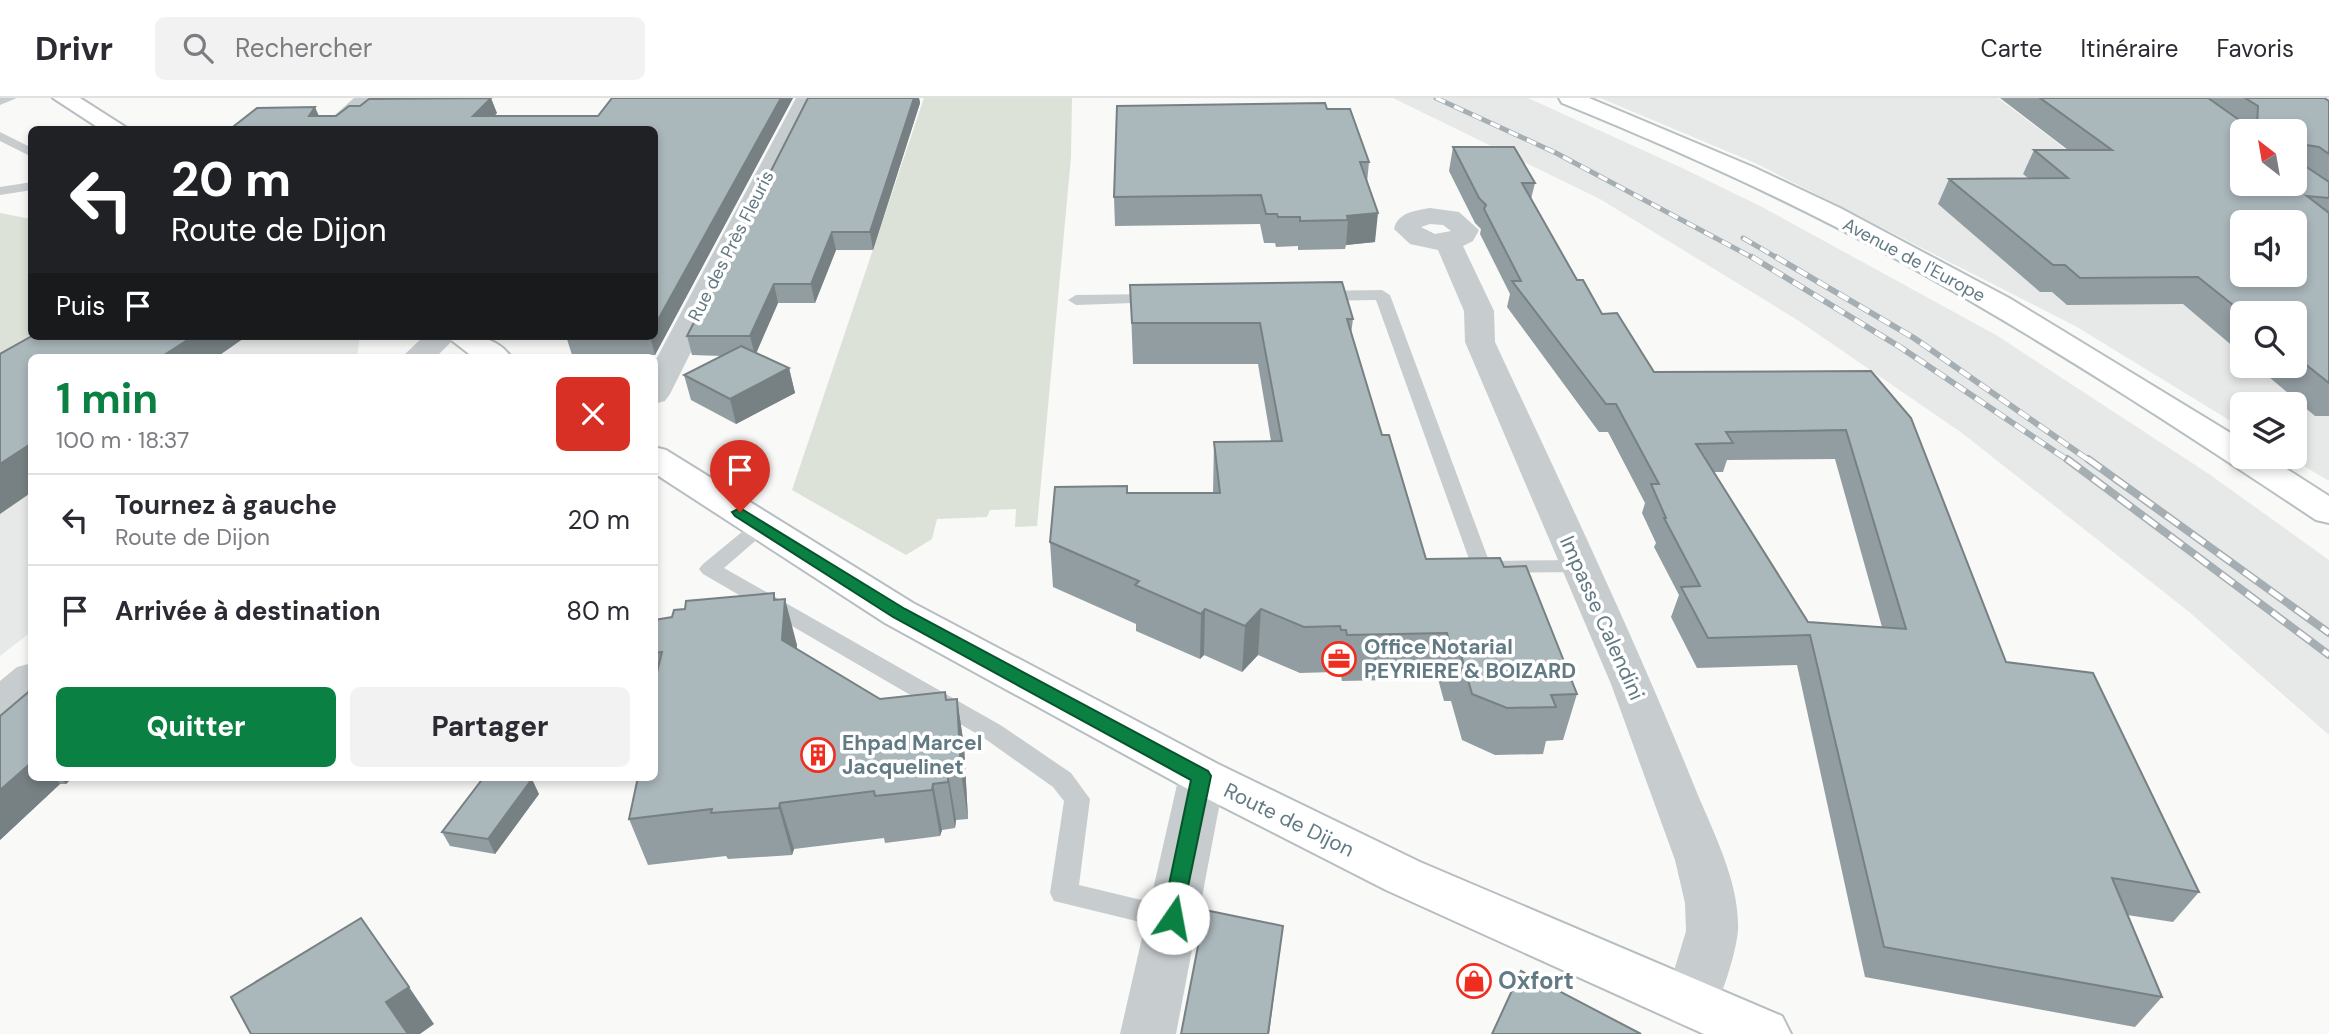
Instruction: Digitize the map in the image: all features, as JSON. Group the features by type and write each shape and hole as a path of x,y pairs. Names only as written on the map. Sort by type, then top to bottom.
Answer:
{"main road":[{"path":"64,98 112,126"},
{"name":"Avenue de l'Europe","path":"1570,98 1798,199 1990,300 2230,448"},
{"path":"467,340 490,354"},
{"name":"Route de Dijon","path":"658,460 899,613 1202,776 1403,876 1763,1034"},
{"name":"Avenue de l'Europe","path":"2263,469 2329,512"}],"street":[{"path":"334,126 367,98"},
{"name":"Rue des Près Fleuris","path":"658,386 807,98"},
{"name":"Impasse Calendini","path":"1447,241 1479,311 1480,342 1632,684 1699,860 1710,903 1713,931 1691,1004"},
{"path":"421,354 437,340"},
{"path":"0,705 28,681"},
{"path":"1149,1034 1202,776"}],"lane":[{"path":"0,102 11,98"},
{"path":"0,136 28,151"},
{"path":"0,191 9,192 28,187"},
{"path":"1298,296 1382,295 1481,568 1579,566"},
{"path":"1076,300 1174,298"},
{"path":"761,526 710,569 993,732 1062,780 1077,799 1064,892 1173,918"}],"shaded area":[{"path":"924,98 1072,98 1071,157 1037,526 1015,527 1016,509 990,510 987,517 937,519 932,539 906,555 792,490"},
{"path":"1393,98 1528,98 1680,167 1762,207 1996,335 2209,474 2329,560 2329,735 2188,611 1962,433 1799,321 1600,199"},
{"path":"1600,98 1998,98 2202,253 2234,301 2230,301 2230,378 2307,378 2307,362 2329,354 2329,481 2307,468 2307,392 2230,392 2230,421 2077,327 1755,163"},
{"path":"0,213 28,218 28,340 32,340 32,354 28,354 28,368 0,446"},
{"path":"163,340 359,340 357,354 142,354"},
{"path":"28,428 28,634 0,656 0,446"}],"building":[{"path":"491,98 473,116 598,116 612,98 781,98 658,320 658,126 234,126 257,108 315,107 309,116 336,116 349,106 360,106 369,99"},
{"path":"808,98 914,98 870,232 832,232 811,284 774,284 750,336 687,336"},
{"path":"2040,98 2208,98 2238,119 2230,119 2230,196 2307,196 2329,213 2329,383 2307,365 2307,301 2230,303 2198,277 2080,278 2065,265 2053,265 1949,179 2068,178 2034,150 2112,150"},
{"path":"2245,98 2324,98 2329,101 2329,154 2319,147 2307,145 2307,119 2257,119 2258,106"},
{"path":"1325,103 1327,109 1350,109 1369,162 1360,162 1378,213 1347,216 1348,220 1300,221 1300,217 1266,214 1261,195 1114,197 1117,106"},
{"path":"1453,147 1514,147 1535,183 1522,183 1577,280 1583,280 1602,314 1617,313 1654,372 1871,371 1911,418 2006,662 2093,673 2199,892 2112,878 2162,997 1884,947 1810,635 1708,638 1681,587 1700,586 1664,518 1651,484 1659,484 1616,404 1606,404 1512,281 1521,281 1484,209 1486,205 1479,198","holes":["1846,430 1906,629 1808,622 1696,444 1733,443 1726,432"]},
{"path":"2307,167 2329,182 2329,198 2307,196"},
{"path":"1342,282 1353,319 1347,319 1382,435 1389,435 1426,559 1500,558 1504,567 1526,566 1577,694 1551,695 1556,707 1507,708 1472,694 1461,655 1453,655 1447,633 1347,635 1346,630 1341,630 1340,626 1304,627 1261,609 1245,626 1205,609 1201,614 1135,585 1139,581 1050,542 1055,487 1127,486 1127,493 1220,493 1214,442 1282,441 1260,323 1132,323 1130,285"},
{"path":"28,338 187,340 166,354 28,354 28,446 0,464 0,354"},
{"path":"741,346 789,368 730,399 684,375"},
{"name":"Ehpad Marcel Jacquelinet","path":"774,593 774,600 785,599 782,640 880,699 945,692 946,700 957,699 961,772 948,773 948,782 933,784 932,790 875,796 874,791 780,803 779,808 711,813 712,809 629,819 637,781 658,781 658,668 662,652 658,652 658,619 672,617 674,610 685,609 686,601"},
{"path":"28,692 28,766 0,790 0,716"},
{"path":"481,781 531,781 488,839 442,832"},
{"path":"1205,910 1283,926 1268,1034 1181,1034"},
{"path":"361,918 409,987 386,1002 408,1034 251,1034 231,997"},
{"path":"1521,971 1641,1034 1492,1034"}],"railway":[{"path":"1436,98 1556,153 1755,259"},
{"path":"1743,238 1779,259"},
{"path":"1752,257 1900,347 2069,461"},
{"path":"1776,257 1914,338 2090,461"},
{"path":"2067,459 2329,655"},
{"path":"2088,459 2329,633"}],"place":[{"name":"Office Notarial PEYRIERE & BOIZARD","path":"1339,659"},
{"name":"Ehpad Marcel Jacquelinet","path":"818,755"},
{"name":"Oxfort","path":"1474,981"}],"route":[{"path":"740,512 899,613 1039,691 1202,776 1173,918"}]}
